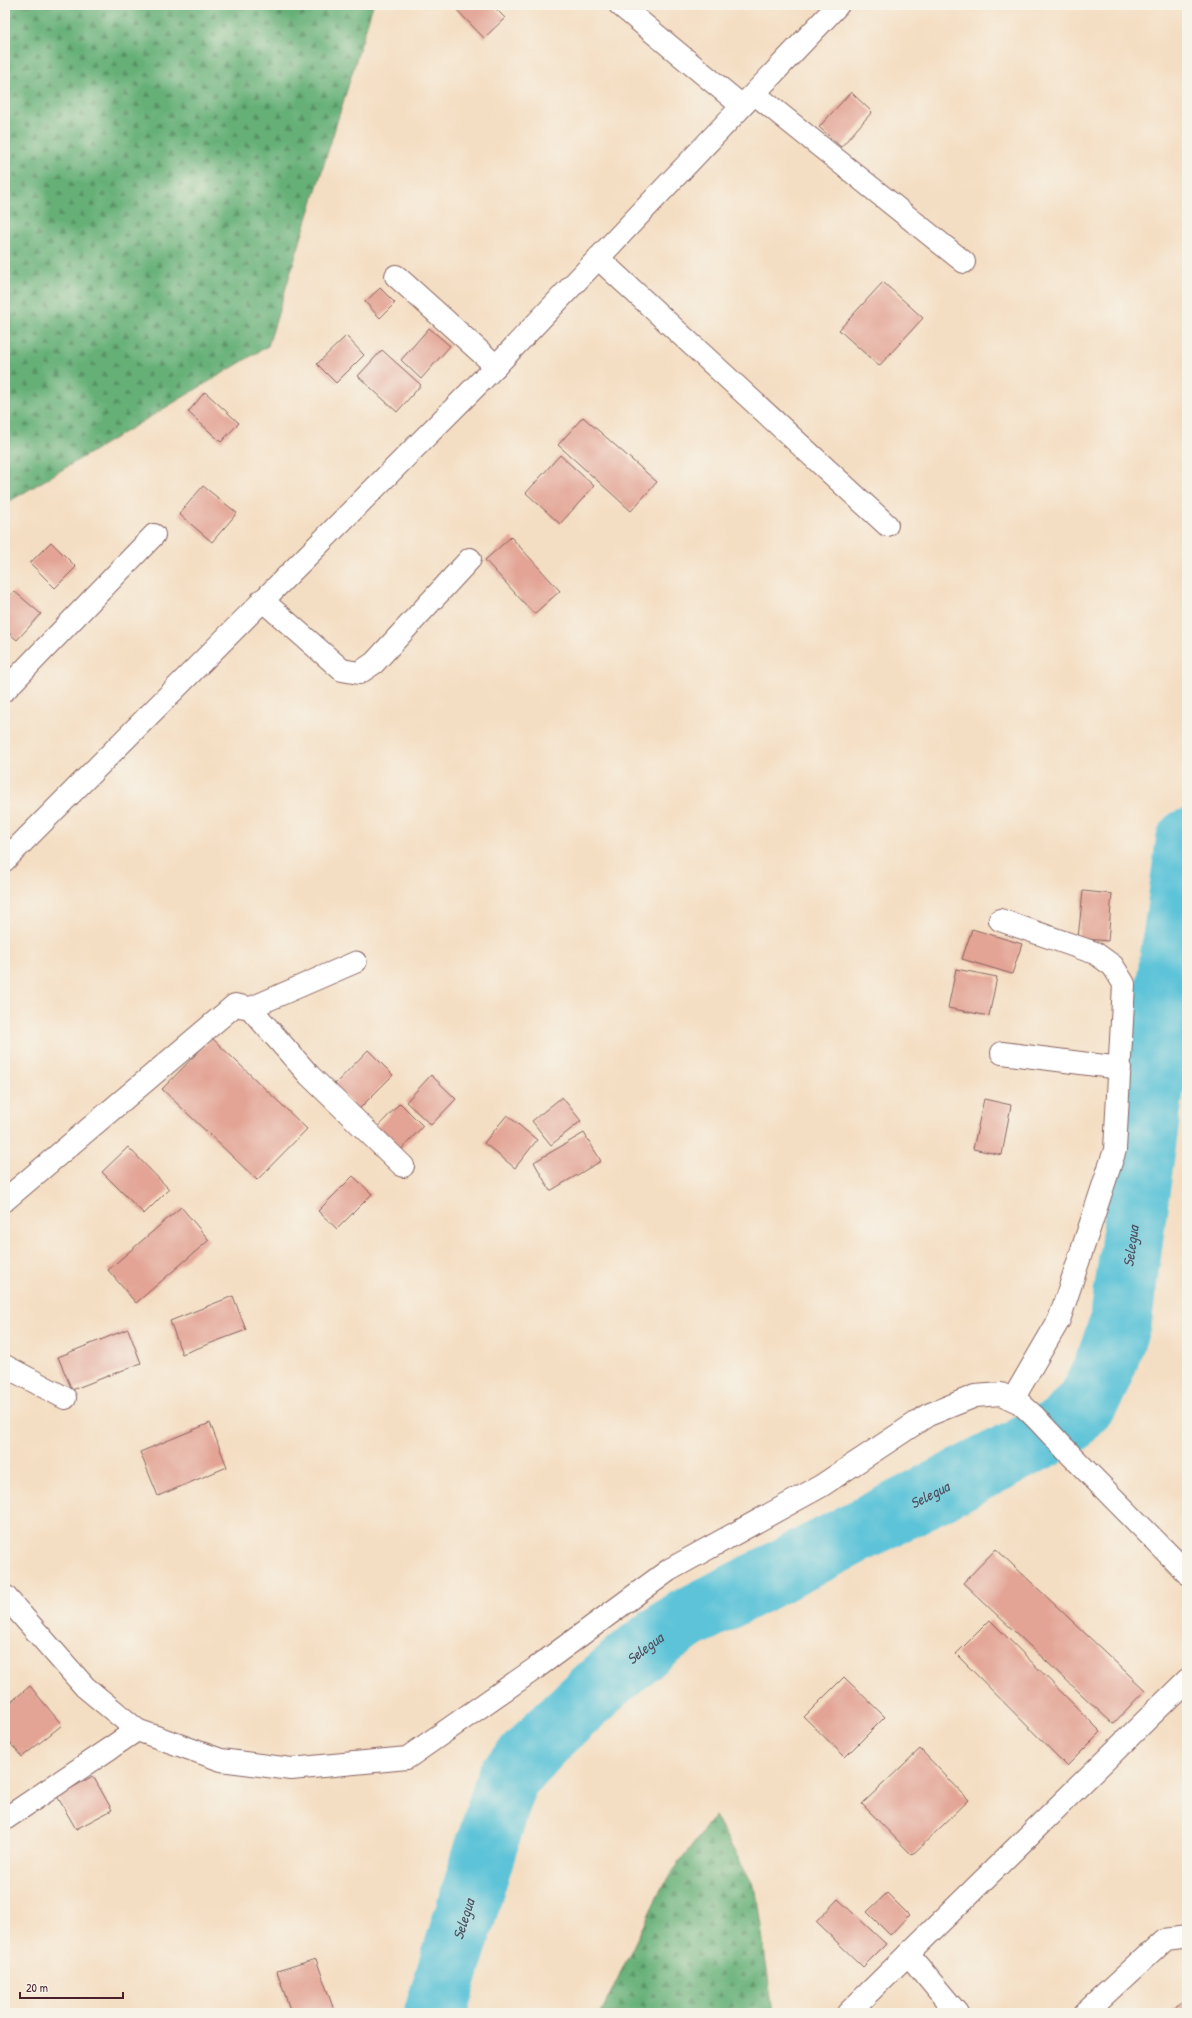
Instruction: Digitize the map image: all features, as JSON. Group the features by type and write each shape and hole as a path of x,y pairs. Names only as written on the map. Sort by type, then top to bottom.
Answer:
{"street":[{"path":"620,5 964,262"},
{"path":"5,860 496,366 838,5"},
{"path":"599,259 887,525"},
{"path":"396,276 496,366"},
{"path":"5,690 154,535"},
{"path":"262,600 342,670 359,673 374,663 470,559"},
{"path":"1000,920 1095,953 1113,966 1124,984 1115,1150 1059,1320 1013,1399"},
{"path":"5,1200 235,1005 250,1008 309,1075 403,1166"},
{"path":"1002,1053 1120,1068"},
{"path":"5,1366 65,1398"},
{"path":"5,1596 85,1687 137,1730 221,1760 291,1769 407,1758 536,1668 669,1570 821,1486 928,1415 975,1396 1001,1394 1020,1403 1034,1416 1187,1573"},
{"path":"848,2013 1187,1680"},
{"path":"5,1819 137,1730"},
{"path":"1085,2013 1164,1940 1187,1937"},
{"path":"908,1954 957,2013"}],"lane":[{"path":"250,1008 356,962"}],"green space":[{"path":"5,5 373,5 268,346 5,504"},
{"path":"715,1816 756,1891 773,2013 601,2013 664,1883"}],"building":[{"path":"452,5 492,5 505,18 484,38"},
{"path":"851,92 872,112 841,147 819,127"},
{"path":"883,282 923,318 879,366 839,330"},
{"path":"380,288 395,303 380,318 365,302"},
{"path":"429,328 450,346 421,379 401,360"},
{"path":"346,336 364,355 336,383 317,364"},
{"path":"382,350 421,385 397,412 358,376"},
{"path":"205,392 239,423 221,442 188,412"},
{"path":"583,417 657,482 631,511 558,445"},
{"path":"560,455 594,486 560,524 526,493"},
{"path":"203,486 237,513 212,542 179,514"},
{"path":"511,537 560,591 534,614 485,560"},
{"path":"51,542 76,567 55,588 30,563"},
{"path":"14,591 41,614 17,640 5,630 5,602"},
{"path":"1083,891 1112,894 1108,941 1078,938"},
{"path":"972,929 1022,944 1012,974 962,959"},
{"path":"956,969 997,977 989,1016 948,1008"},
{"path":"212,1038 307,1129 257,1180 162,1089"},
{"path":"368,1050 393,1075 358,1110 334,1085"},
{"path":"431,1075 456,1099 431,1125 406,1102"},
{"path":"562,1097 581,1121 551,1145 532,1121"},
{"path":"984,1099 1011,1105 1002,1155 973,1149"},
{"path":"400,1103 423,1126 395,1156 371,1134"},
{"path":"507,1115 537,1140 515,1168 484,1143"},
{"path":"584,1133 601,1161 550,1191 534,1162"},
{"path":"128,1147 169,1189 144,1214 102,1172"},
{"path":"353,1176 372,1194 337,1229 318,1211"},
{"path":"181,1207 209,1240 136,1303 108,1270"},
{"path":"233,1296 246,1330 182,1354 170,1321"},
{"path":"128,1329 141,1363 72,1390 58,1357"},
{"path":"210,1423 227,1467 158,1496 140,1452"},
{"path":"996,1549 1145,1690 1113,1724 963,1583"},
{"path":"990,1620 1101,1732 1067,1766 956,1654"},
{"path":"844,1677 885,1717 845,1757 804,1717"},
{"path":"30,1686 62,1725 22,1757 5,1737 5,1707"},
{"path":"920,1749 969,1800 912,1855 862,1804"},
{"path":"93,1776 112,1810 76,1829 57,1796"},
{"path":"887,1893 909,1915 890,1935 867,1912"},
{"path":"838,1899 886,1944 863,1967 816,1922"},
{"path":"316,1959 335,2013 291,2013 277,1971"},
{"path":"1187,2001 1187,2013 1167,2013"}],"waterway":[{"name":"Selegua","path":"435,2013 507,1779 547,1736 597,1689 640,1652 681,1622 1067,1425 1092,1395 1108,1358 1121,1320 1187,840"}]}
